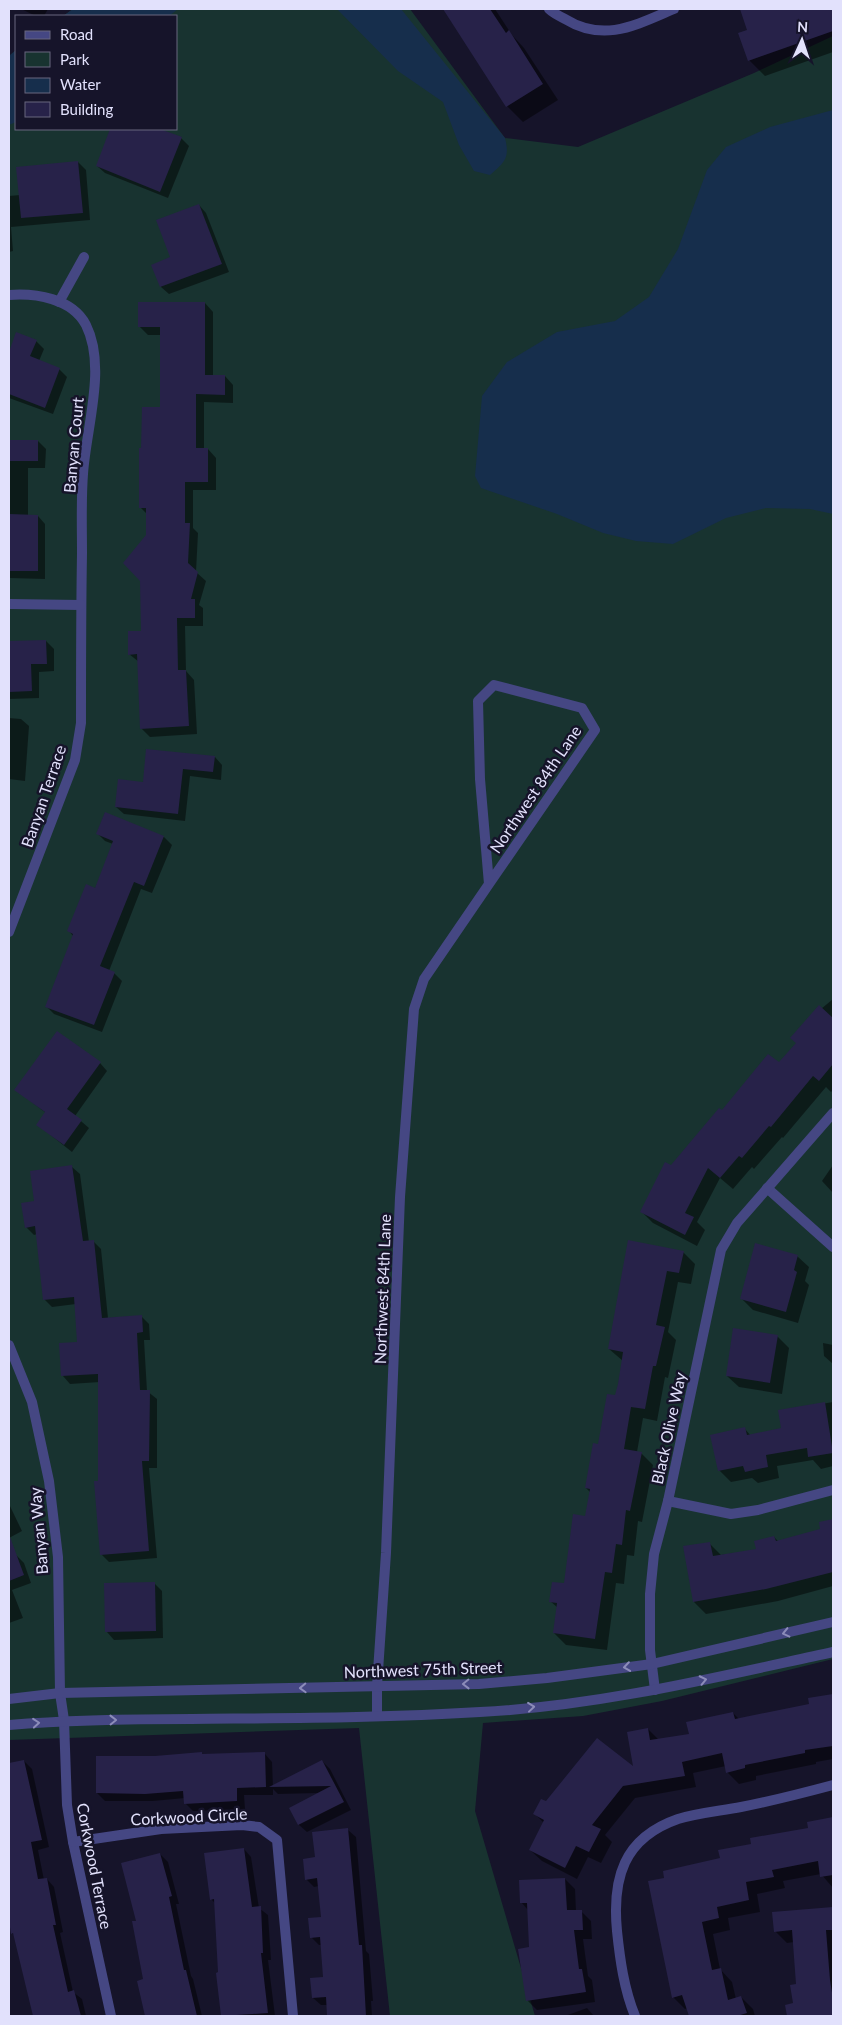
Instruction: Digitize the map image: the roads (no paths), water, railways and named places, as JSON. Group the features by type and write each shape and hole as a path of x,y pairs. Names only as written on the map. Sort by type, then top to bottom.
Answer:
{"street":[{"path":"549,9 577,27 602,32 628,28 674,9"},
{"path":"59,302 84,257"},
{"name":"Banyan Court","path":"9,296 22,294 43,297 59,302 75,311 85,324 91,340 95,362 83,473 81,605"},
{"path":"9,604 81,605"},
{"name":"Banyan Terrace","path":"9,932 75,760 81,723 81,605"},
{"name":"Northwest 84th Lane","path":"377,1716 377,1686 386,1553 400,1197 414,1009 424,979 595,730 582,708 494,684 478,701 480,778 488,884"},
{"name":"Black Olive Way","path":"655,1690 652,1664 650,1594 654,1554 668,1502 721,1250 737,1223 833,1113"},
{"path":"767,1188 833,1246"},
{"name":"Banyan Way","path":"9,1345 32,1402 49,1482 58,1557 60,1692 64,1720"},
{"path":"668,1502 730,1514 758,1510 833,1490"},
{"name":"Northwest 75th Street","path":"9,1699 60,1692 209,1691 478,1684 538,1679 652,1664 833,1622"},
{"path":"9,1725 64,1720 377,1716 482,1712 549,1706 655,1690 833,1652"},
{"name":"Corkwood Terrace","path":"64,1720 66,1805 111,2016"},
{"path":"635,2016 621,1965 616,1920 616,1892 622,1870 632,1848 649,1833 678,1819 770,1801 833,1785"},
{"name":"Corkwood Circle","path":"73,1842 161,1829 242,1825 260,1827 277,1840 293,2016"}],"water":[{"path":"73,9 178,9 170,15 64,15"},
{"path":"337,9 401,9 505,138 507,150 503,163 490,175 474,171 459,145 443,102 398,71"},
{"path":"15,51 15,122 9,125 9,56"},
{"path":"833,110 833,514 810,509 766,508 726,518 673,544 636,541 603,533 557,514 481,488 475,476 482,396 507,362 557,332 615,321 649,297 678,249 707,170 726,147 770,127"}]}
